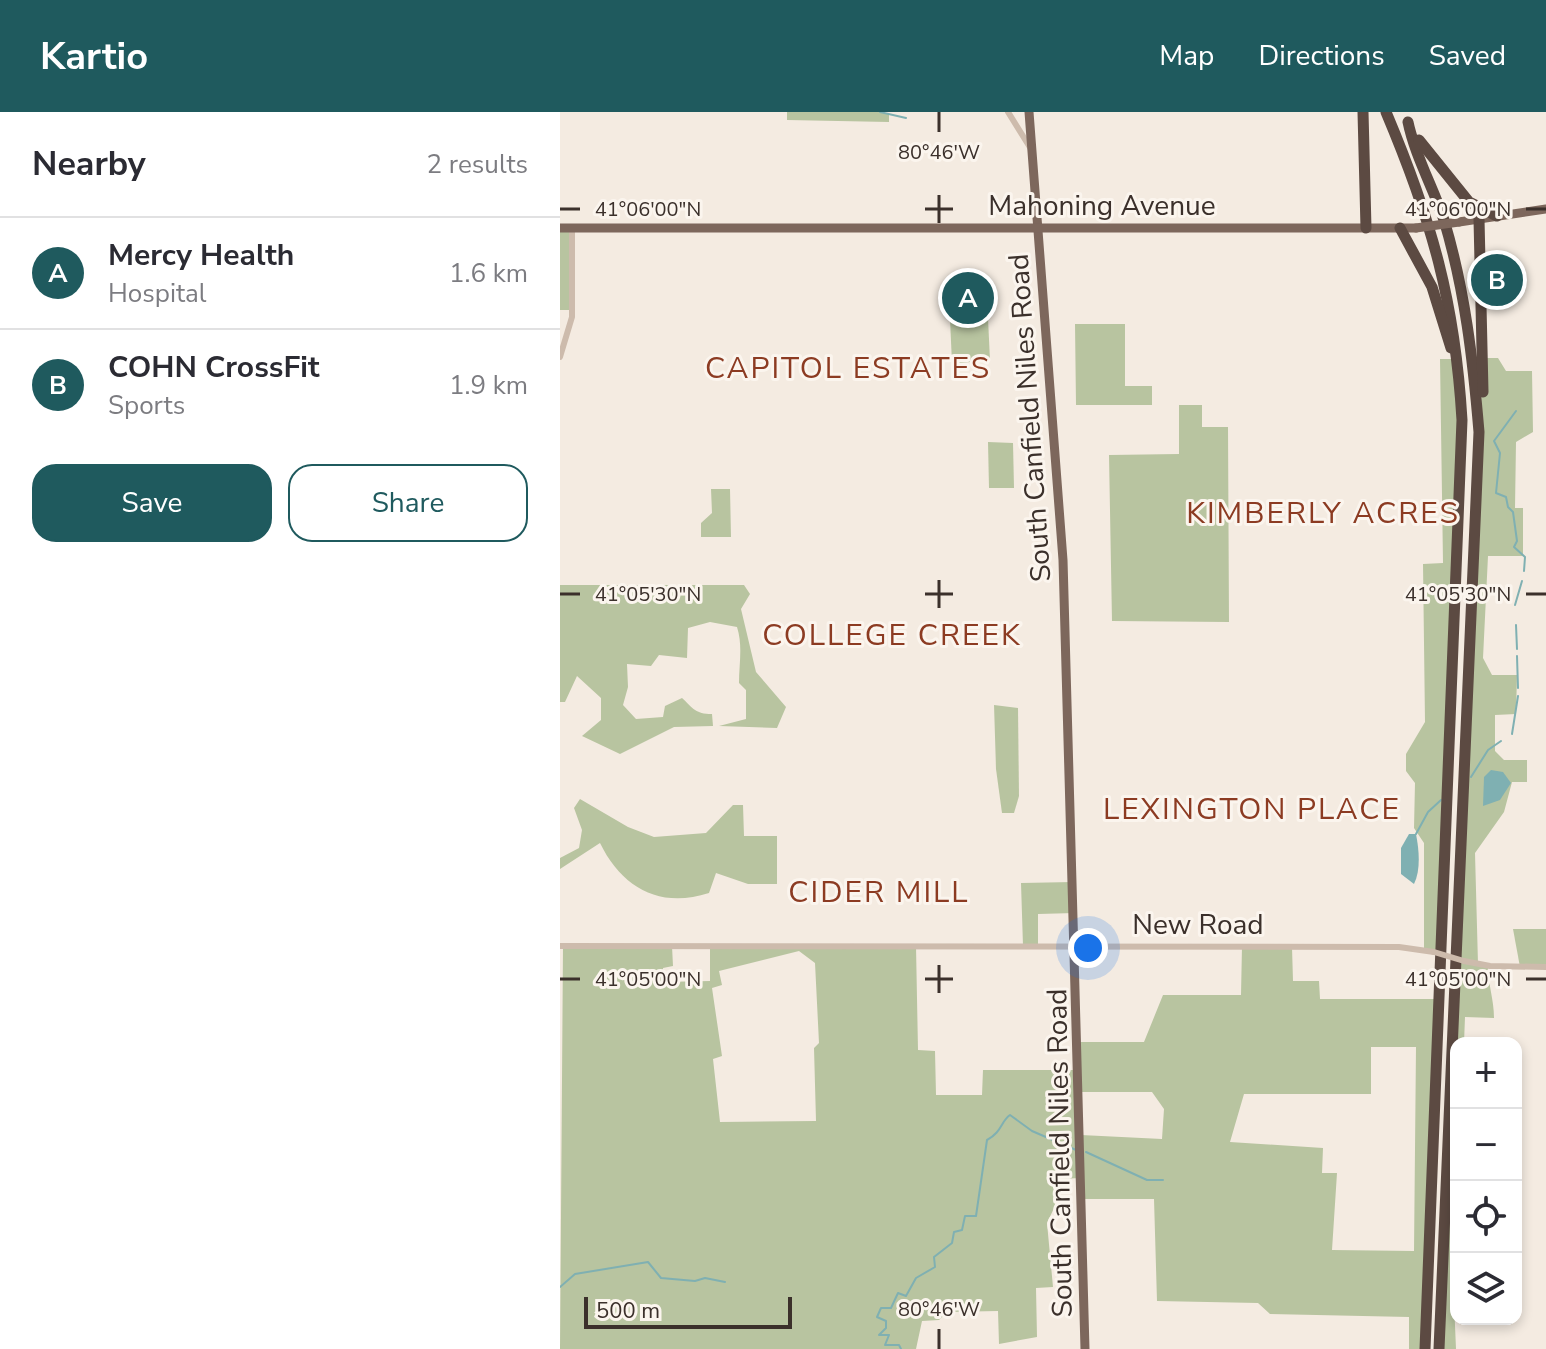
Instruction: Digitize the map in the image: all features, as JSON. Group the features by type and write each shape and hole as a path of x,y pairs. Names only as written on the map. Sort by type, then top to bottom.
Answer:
{"highway":[{"path":"1363,112 1366,228"},
{"path":"1386,112 1415,181 1438,251 1455,328 1460,392 1459,557 1425,1349"},
{"path":"1406,117 1436,165 1469,202 1477,219 1483,371 1439,1349"},
{"path":"1406,117 1456,264 1470,338 1479,432"},
{"path":"1469,202 1497,216"},
{"path":"1400,228 1438,302 1460,392"}],"main road":[{"name":"South Canfield Niles Road","path":"1029,112 1061,530 1076,946 1085,1349"},
{"name":"Mahoning Avenue","path":"560,228 1416,228 1546,209"}],"street":[{"path":"1008,112 1031,149"},
{"path":"560,357 572,317 572,228"},
{"name":"New Road","path":"560,946 1399,947 1490,966 1546,967"}],"green space":[{"path":"787,112 880,112 889,114 889,122 787,120"},
{"path":"560,228 572,228 572,310 560,310"},
{"path":"988,318 990,361 952,363 950,319"},
{"path":"1075,324 1125,324 1125,386 1152,386 1152,405 1076,405"},
{"path":"1483,358 1498,358 1506,371 1532,371 1533,432 1516,442 1515,508 1523,508 1523,556 1488,556 1483,658 1492,675 1517,675 1516,714 1495,715 1495,751 1504,760 1527,760 1527,782 1512,782 1504,812 1475,853 1478,964 1488,966 1494,1018 1465,1017 1464,1037 1453,1037"},
{"path":"1440,359 1453,359 1460,392 1442,955 1424,950 1424,843 1414,828 1415,783 1406,771 1406,754 1425,722 1423,564 1443,563"},
{"path":"1179,405 1202,405 1202,427 1228,427 1229,622 1112,621 1109,455 1179,454"},
{"path":"988,442 1013,443 1014,488 989,488"},
{"path":"711,489 730,489 731,537 701,537 701,523 712,513"},
{"path":"560,585 744,585 750,594 741,609 756,672 786,707 777,728 719,726 746,719 746,690 739,683 737,627 710,622 688,628 687,658 659,655 651,666 627,664 628,687 623,705 636,719 663,717 665,706 682,698 698,712 712,714 713,726 674,727 620,754 582,736 601,720 601,698 577,676 565,702 560,702"},
{"path":"994,705 1018,708 1019,796 1014,813 1002,813 996,769"},
{"path":"580,799 628,827 654,837 706,833 733,805 743,805 744,836 777,836 777,884 748,884 716,873 709,893 691,897 659,896 631,883 619,872 600,843 560,869 560,858 579,848 582,830 574,808"},
{"path":"1073,882 1075,913 1038,914 1038,946 1023,946 1021,883"},
{"path":"1513,929 1546,929 1546,967 1520,967"},
{"path":"563,946 672,946 673,966 663,968 664,982 710,981 710,946 916,946 918,1050 935,1051 936,1095 982,1095 983,1070 1079,1070 1078,1042 1144,1042 1163,995 1241,995 1242,946 1292,947 1293,981 1319,981 1320,999 1440,999 1425,1349 1409,1349 1409,1317 1270,1314 1258,1303 1157,1301 1154,1199 1083,1199 1082,1178 1055,1179 1055,1206 1047,1223 1053,1287 1036,1288 1037,1337 999,1344 998,1311 948,1312 939,1320 922,1321 916,1349 560,1349","holes":["799,951 815,963 819,1043 814,1048 816,1121 720,1122 713,1059 722,1056 712,988 722,985 719,971","1371,1047 1416,1047 1414,1251 1332,1250 1337,1173 1322,1173 1323,1148 1230,1142 1244,1094 1371,1094","1080,1092 1152,1092 1164,1109 1162,1139 1081,1135"]},
{"path":"1450,1101 1450,1325 1455,1325 1456,1349 1439,1349"}],"water":[{"path":"1491,770 1503,772 1511,783 1500,800 1483,806 1484,777"},
{"path":"1409,834 1416,834 1418,846 1414,884 1401,874 1401,848"}],"waterway":[{"path":"880,112 906,118"},
{"path":"1516,411 1494,441 1500,453 1496,493 1506,497 1508,507 1513,512 1517,541 1514,547 1525,557 1524,571"},
{"path":"1515,605 1522,581"},
{"path":"1516,625 1517,649"},
{"path":"1517,656 1518,688"},
{"path":"1512,734 1518,696"},
{"path":"1471,777 1488,750 1501,741"},
{"path":"1416,834 1428,812 1441,800"},
{"path":"901,1349 899,1345 885,1345 889,1335 879,1335 886,1328 886,1321 877,1317 881,1308 891,1308 898,1293 906,1296 916,1278 935,1267 934,1257 952,1243 954,1232 962,1230 965,1216 976,1216 987,1140 996,1134 1010,1115 1032,1131 1076,1150"},
{"path":"1086,1152 1147,1180 1163,1180"},
{"path":"560,1287 575,1274 648,1262 661,1278 695,1281 705,1278 725,1282"}],"place":[{"name":"COHN CrossFit","path":"1497,280"},
{"name":"Mercy Health","path":"968,298"}],"district":[{"name":"CAPITOL ESTATES","path":"848,368"},
{"name":"KIMBERLY ACRES","path":"1323,513"},
{"name":"COLLEGE CREEK","path":"892,635"},
{"name":"LEXINGTON PLACE","path":"1252,809"},
{"name":"CIDER MILL","path":"879,892"}]}
